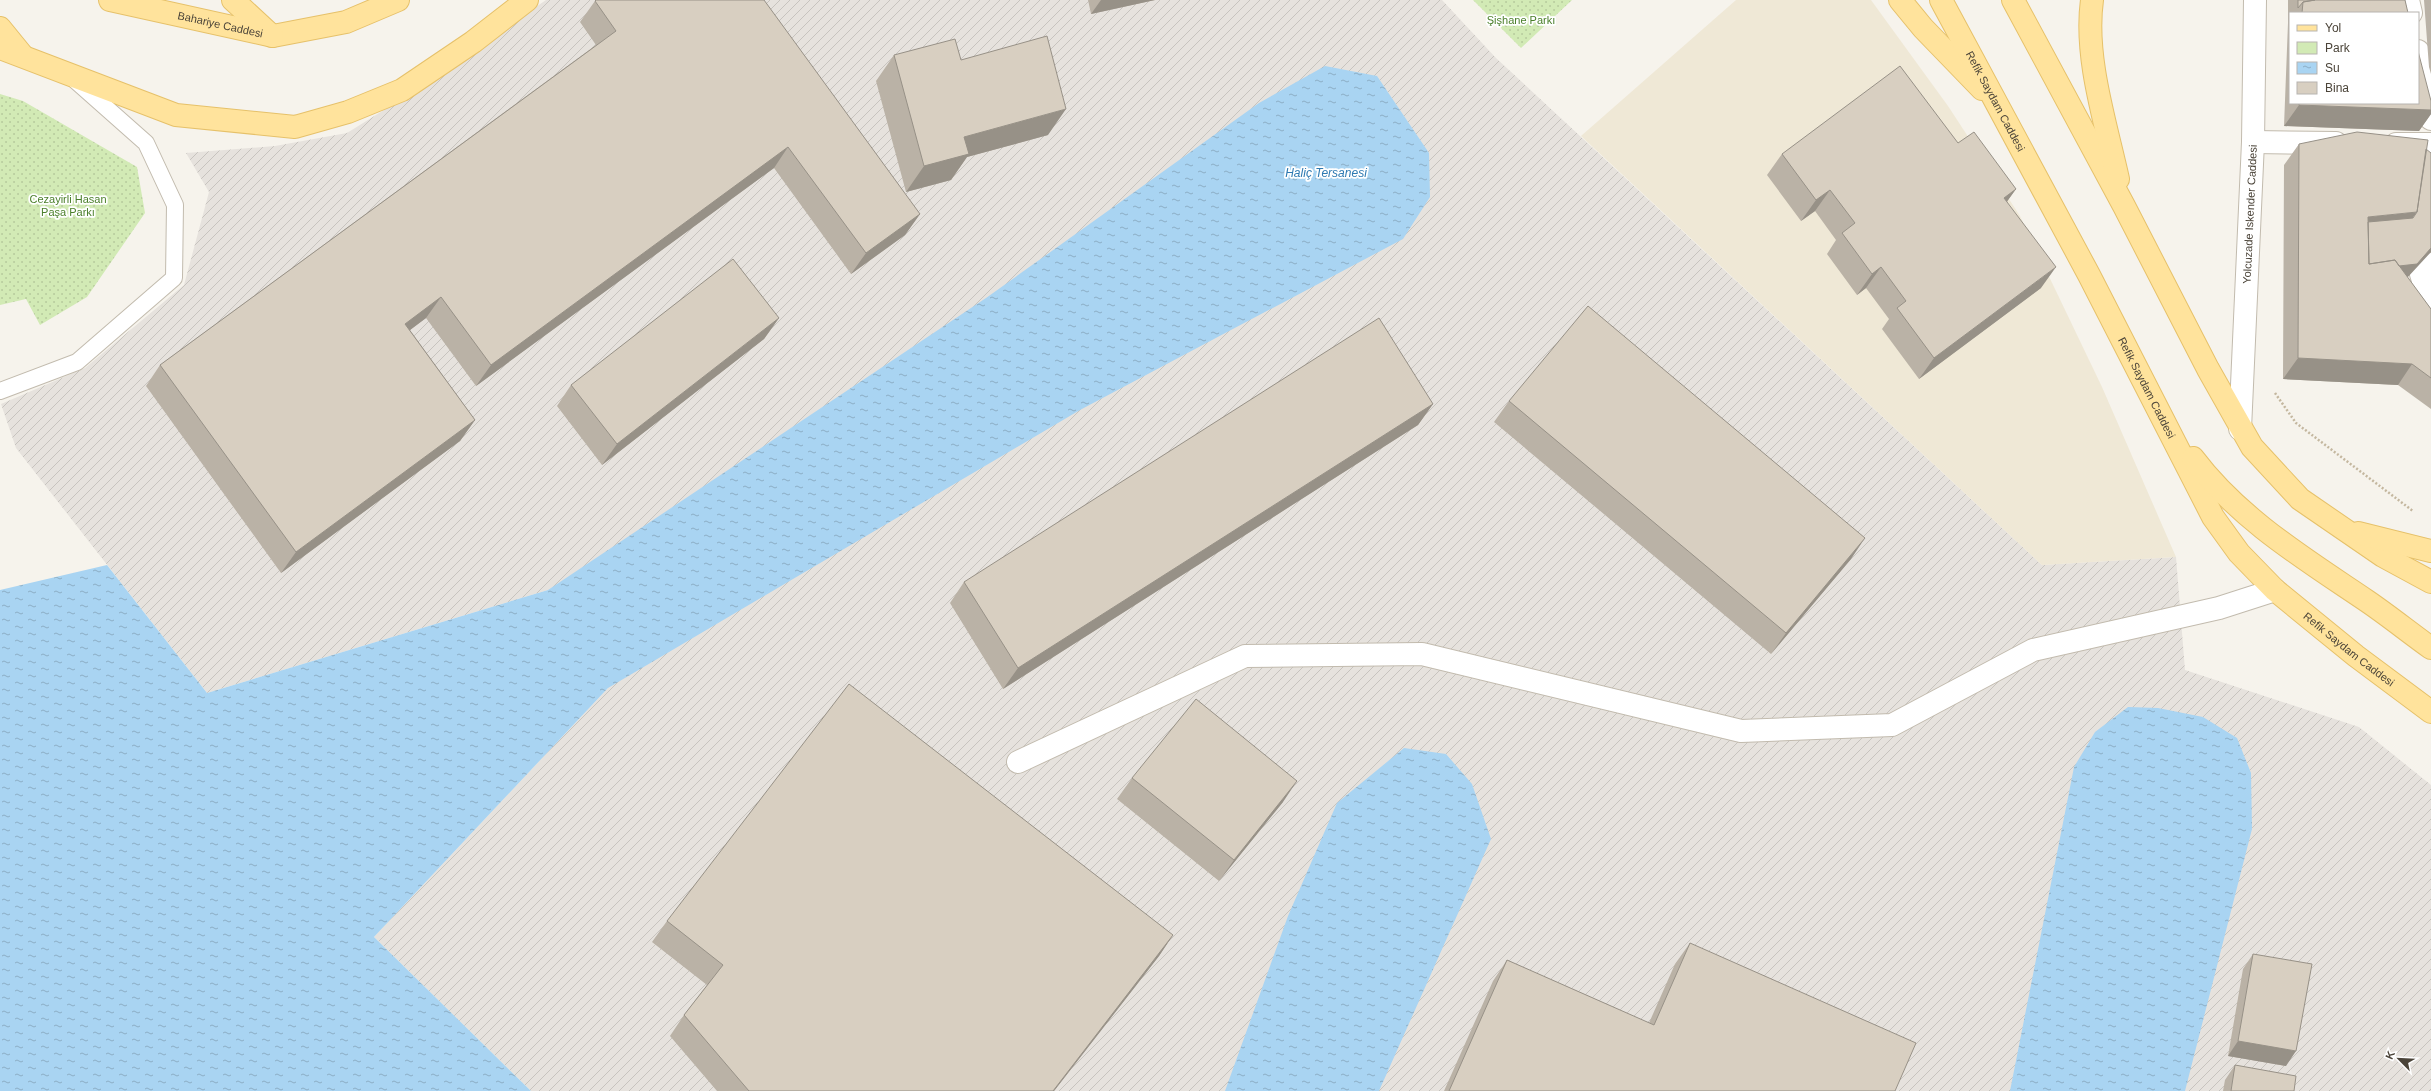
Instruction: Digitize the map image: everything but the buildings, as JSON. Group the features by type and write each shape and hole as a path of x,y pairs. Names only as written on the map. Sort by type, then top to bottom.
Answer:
{"main road":[{"name":"Bahariye Caddesi","path":"110,0 272,36 346,22 398,0"},
{"path":"234,0 272,36"},
{"path":"0,48 22,55 176,115 295,126 348,112 402,90 473,42 527,0"},
{"path":"1900,0 1923,28 2001,109"},
{"name":"Refik Saydam Caddesi","path":"1941,0 2090,275 2213,517 2238,553 2275,590 2356,656 2431,712"},
{"path":"2013,0 2124,206 2240,428 2252,447 2300,499 2383,556 2431,582"},
{"path":"2092,0 2089,21 2093,59 2124,206"},
{"path":"0,28 22,55"},
{"path":"2161,416 2203,472 2248,516 2295,554 2369,602 2431,648"},
{"path":"2346,530 2431,551"}],"street":[{"name":"Yolcuzade Iskender Caddesi","path":"2240,428 2253,142 2255,0"},
{"path":"2408,0 2411,12"},
{"path":"2419,56 2431,119"},
{"path":"2253,142 2352,143"},
{"path":"2376,144 2431,144"},
{"path":"2431,264 2421,274 2431,308"},
{"path":"1018,762 1245,656 1422,654 1741,731 1892,725 2033,650 2218,608 2275,590"}],"lane":[{"path":"0,391 77,362 174,278 174,205 146,143 76,80 22,55"}],"path":[{"path":"2271,386 2296,423 2418,515"}],"shaded area":[{"path":"546,0 1442,0 1496,58 2042,565 2176,557 2185,670 2359,727 2431,785 2431,1091 531,1091 374,937 608,688 548,590 207,693 16,448 1,404 85,368 184,285 209,192 186,153 275,146 347,133 413,92"},
{"path":"1736,0 1871,0 1948,106 2020,216 2102,387 2176,557 2042,565 1581,136"}],"green space":[{"name":"Şişhane Parkı","path":"1473,0 1572,0 1521,48"},
{"name":"Cezayirli Hasan Paşa Parkı","path":"0,94 23,101 137,167 145,213 87,297 40,325 26,299 0,305"}],"water":[{"name":"Haliç Tersanesi","path":"1325,66 1377,76 1429,153 1430,197 1403,239 1080,410 608,688 374,937 531,1091 0,1091 0,590 107,565 207,693 548,590 986,298 1259,103"},
{"path":"2128,707 2158,708 2203,717 2237,738 2251,773 2252,829 2185,1091 2010,1091 2074,767 2095,732"},
{"path":"1404,748 1446,754 1472,784 1491,839 1379,1091 1225,1091 1288,916 1337,803"}]}
